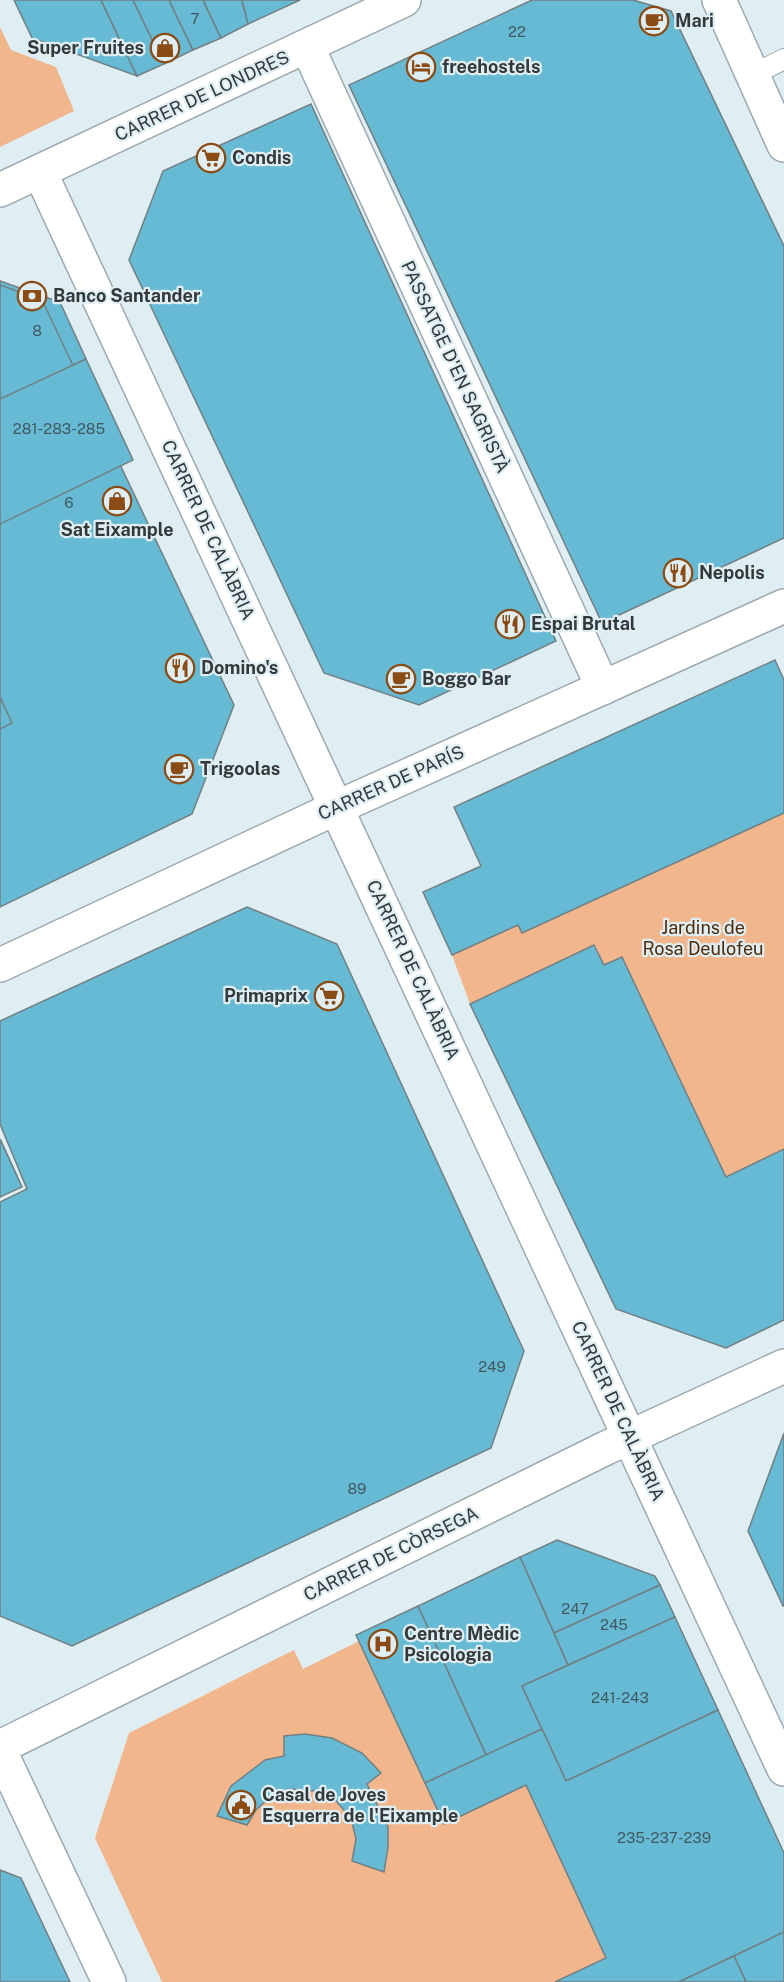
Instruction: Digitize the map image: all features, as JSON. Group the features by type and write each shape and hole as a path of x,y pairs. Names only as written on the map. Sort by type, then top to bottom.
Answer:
{"street":[{"name":"CARRER DE LONDRES","path":"0,190 404,0"},
{"path":"720,0 784,145"},
{"name":"PASSATGE D'EN SAGRISTÀ","path":"307,46 603,688"},
{"name":"CARRER DE CALÀBRIA","path":"40,172 338,807 784,1769"},
{"name":"CARRER DE PARÍS","path":"0,965 338,807 784,606"},
{"name":"CARRER DE CÒRSEGA","path":"0,1749 630,1437 784,1366"},
{"path":"0,1749 109,1982"}],"lane":[{"path":"753,75 784,59"}],"green space":[{"path":"0,27 11,50 56,67 74,111 0,147"},
{"name":"Jardins de Rosa Deulofeu","path":"784,813 784,1149 726,1177 622,957 604,965 594,945 470,1004 452,955 518,925 522,933"},
{"path":"359,1641 444,1823 526,1785 606,1958 555,1982 162,1982 95,1838 129,1733 294,1650 303,1669"}],"building":[{"path":"14,0 101,0 137,76 32,38"},
{"path":"101,0 133,0 164,64 137,76"},
{"path":"133,0 169,0 193,50 164,64"},
{"path":"169,0 203,0 221,38 193,50"},
{"path":"203,0 242,0 248,24 221,38"},
{"path":"242,0 300,0 248,24"},
{"path":"532,0 633,0 671,11 784,246 784,538 602,623 349,85"},
{"path":"311,104 556,641 419,705 324,673 129,260 163,171"},
{"path":"0,281 60,302 86,359 0,399"},
{"path":"0,285 42,300 234,705 192,814 0,907"},
{"path":"86,359 133,460 0,524 0,399"},
{"path":"775,660 784,680 784,813 522,933 518,925 452,955 423,892 481,866 454,807"},
{"path":"0,697 12,723 0,729"},
{"path":"247,907 337,944 524,1351 491,1448 72,1646 0,1616 0,1202 27,1189 0,1124 0,1021"},
{"path":"594,945 604,965 622,957 726,1177 784,1149 784,1320 726,1348 616,1309 470,1004"},
{"path":"0,1139 17,1176 1,1183 5,1194 0,1197"},
{"path":"0,1139 22,1187 0,1197"},
{"path":"784,1433 784,1606 783,1606 748,1531"},
{"path":"557,1540 655,1576 660,1585 554,1633 520,1557"},
{"path":"520,1557 568,1665 522,1686 542,1729 486,1755 418,1606"},
{"path":"660,1585 675,1617 568,1665 554,1633"},
{"path":"418,1606 486,1755 425,1783 356,1635"},
{"path":"675,1617 718,1710 566,1781 522,1686"},
{"path":"718,1710 784,1853 784,1932 679,1982 555,1982 606,1958 526,1785 444,1824 425,1783 542,1729 566,1781"},
{"name":"Casal de Joves Esquerra de l'Eixample","path":"305,1734 332,1738 362,1753 381,1773 367,1784 388,1827 384,1872 352,1861 356,1839 351,1818 336,1801 314,1791 288,1789 268,1799 256,1810 247,1825 217,1816 231,1786 265,1760 284,1756 284,1736"},
{"path":"0,1870 21,1878 70,1982 0,1982"},
{"path":"784,1932 784,1982 746,1982 734,1956"},
{"path":"734,1956 746,1982 679,1982"}],"place":[{"name":"Mari","path":"654,21"},
{"name":"Super Fruites","path":"165,48"},
{"name":"freehostels","path":"421,67"},
{"name":"Condis","path":"211,158"},
{"name":"Banco Santander","path":"32,296"},
{"name":"Sat Eixample","path":"117,501"},
{"name":"Nepolis","path":"678,573"},
{"name":"Espai Brutal","path":"510,624"},
{"name":"Domino's","path":"180,668"},
{"name":"Boggo Bar","path":"401,679"},
{"name":"Trigoolas","path":"179,769"},
{"name":"Primaprix","path":"329,996"},
{"name":"Centre Mèdic Psicologia","path":"383,1644"},
{"name":"Casal de Joves Esquerra de l'Eixample","path":"241,1805"}]}
